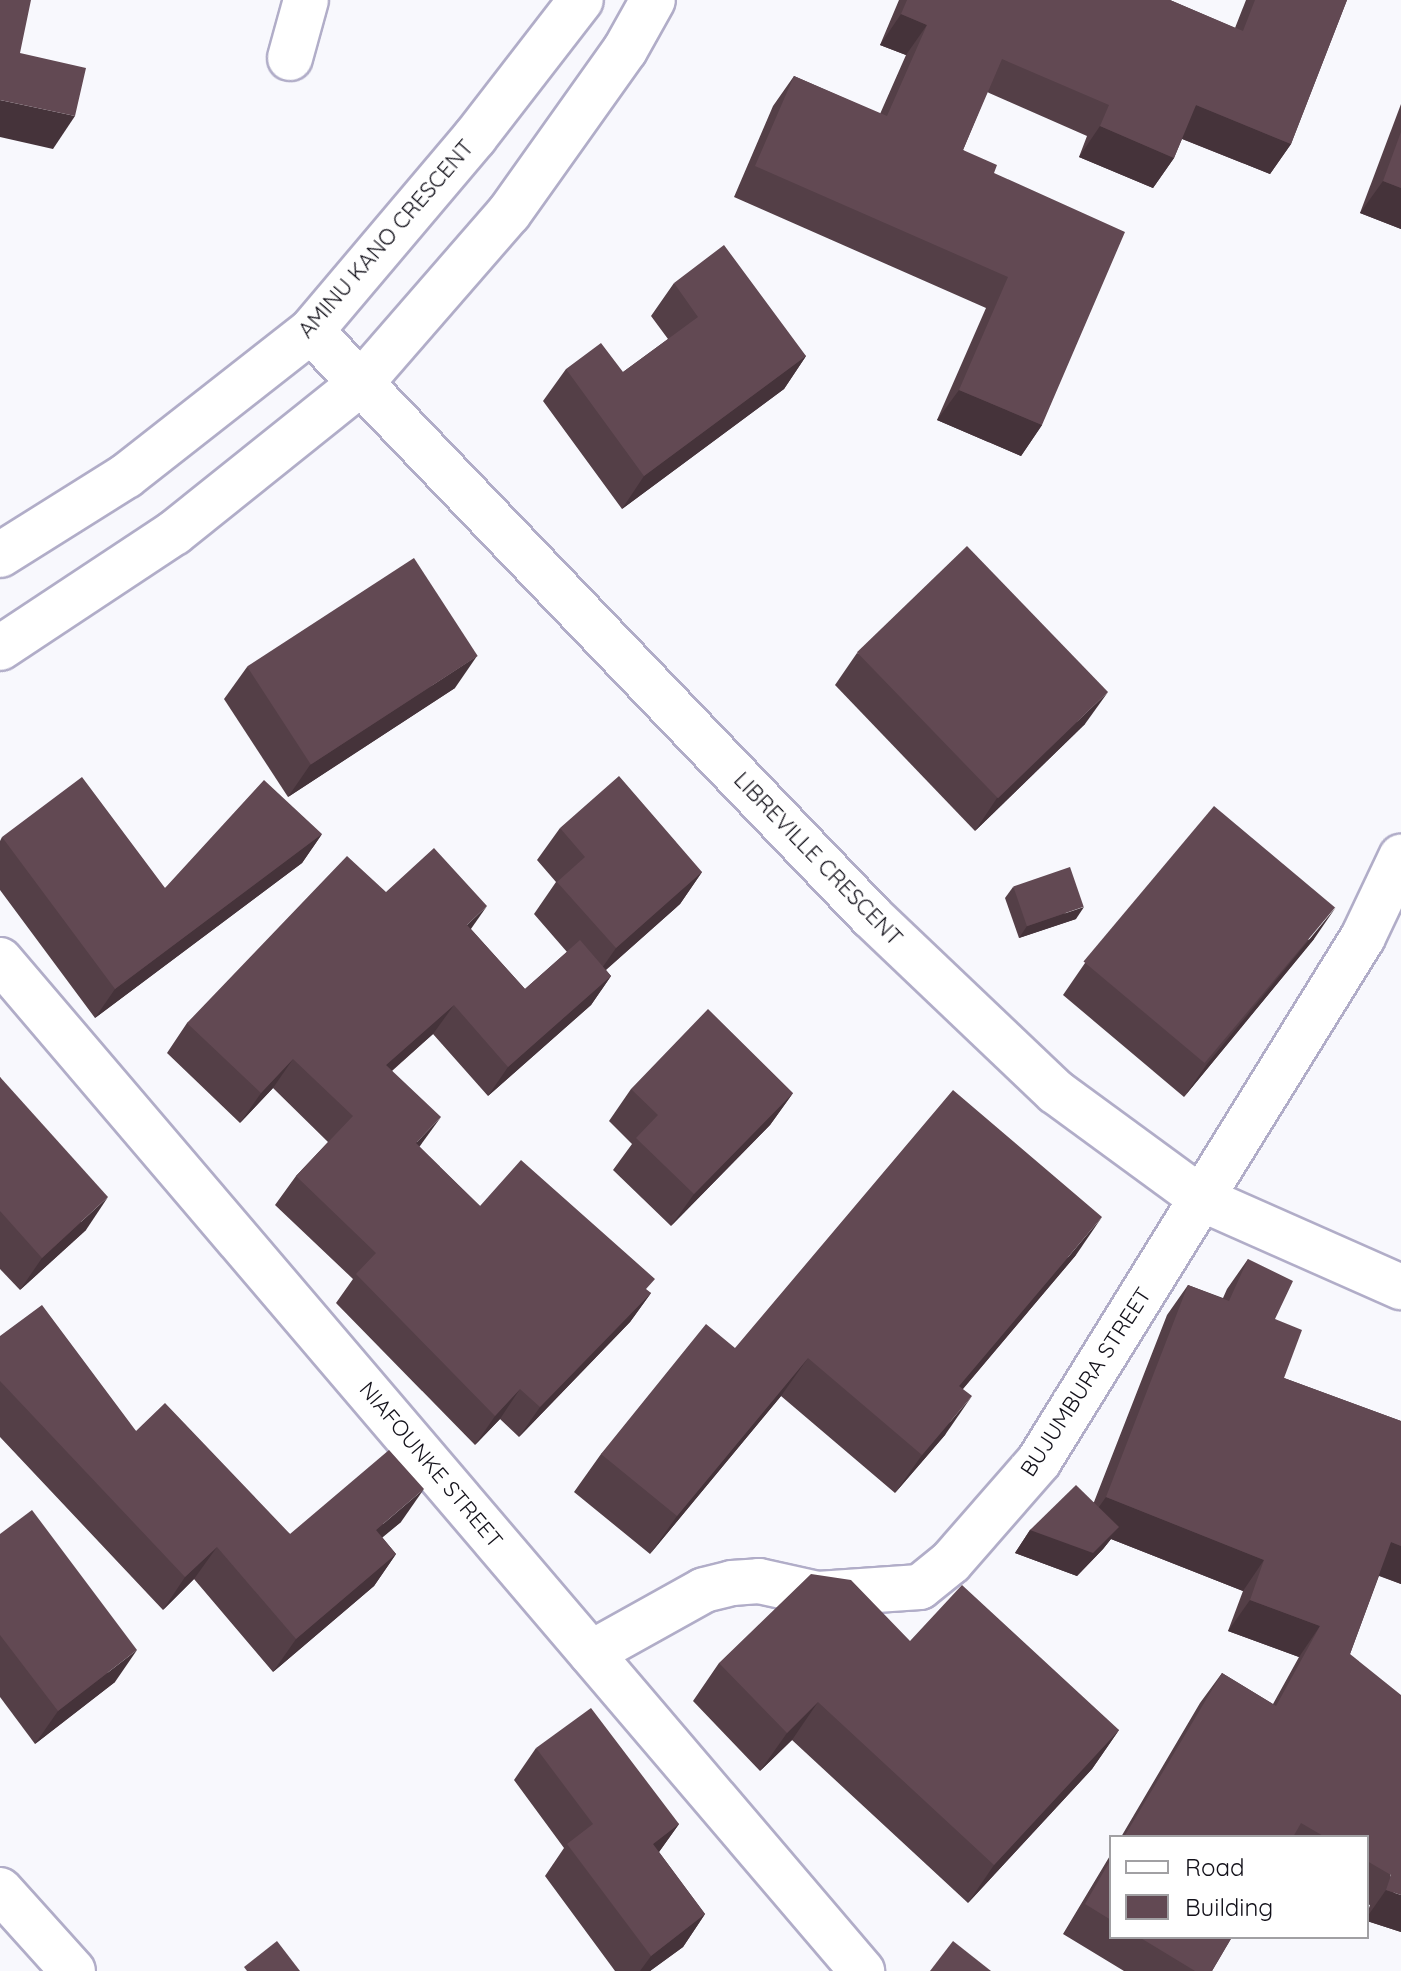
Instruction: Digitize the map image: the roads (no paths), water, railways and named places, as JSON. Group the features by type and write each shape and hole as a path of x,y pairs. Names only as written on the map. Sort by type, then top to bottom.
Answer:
{"street":[{"path":"290,58 306,0"},
{"name":"AMINU KANO CRESCENT","path":"0,555 126,476 311,331 475,137 581,0"},
{"path":"0,648 174,533 361,383 509,213 625,50 653,0"},
{"name":"LIBREVILLE CRESCENT","path":"311,331 871,916 1056,1092 1202,1199 1401,1287"},
{"name":"BUJUMBURA STREET","path":"591,1653 704,1590 759,1581 818,1594 920,1587 951,1562 1039,1461 1363,937 1401,857"},
{"name":"NIAFOUNKE STREET","path":"0,960 862,1971"},
{"path":"0,1890 73,1971"}]}
